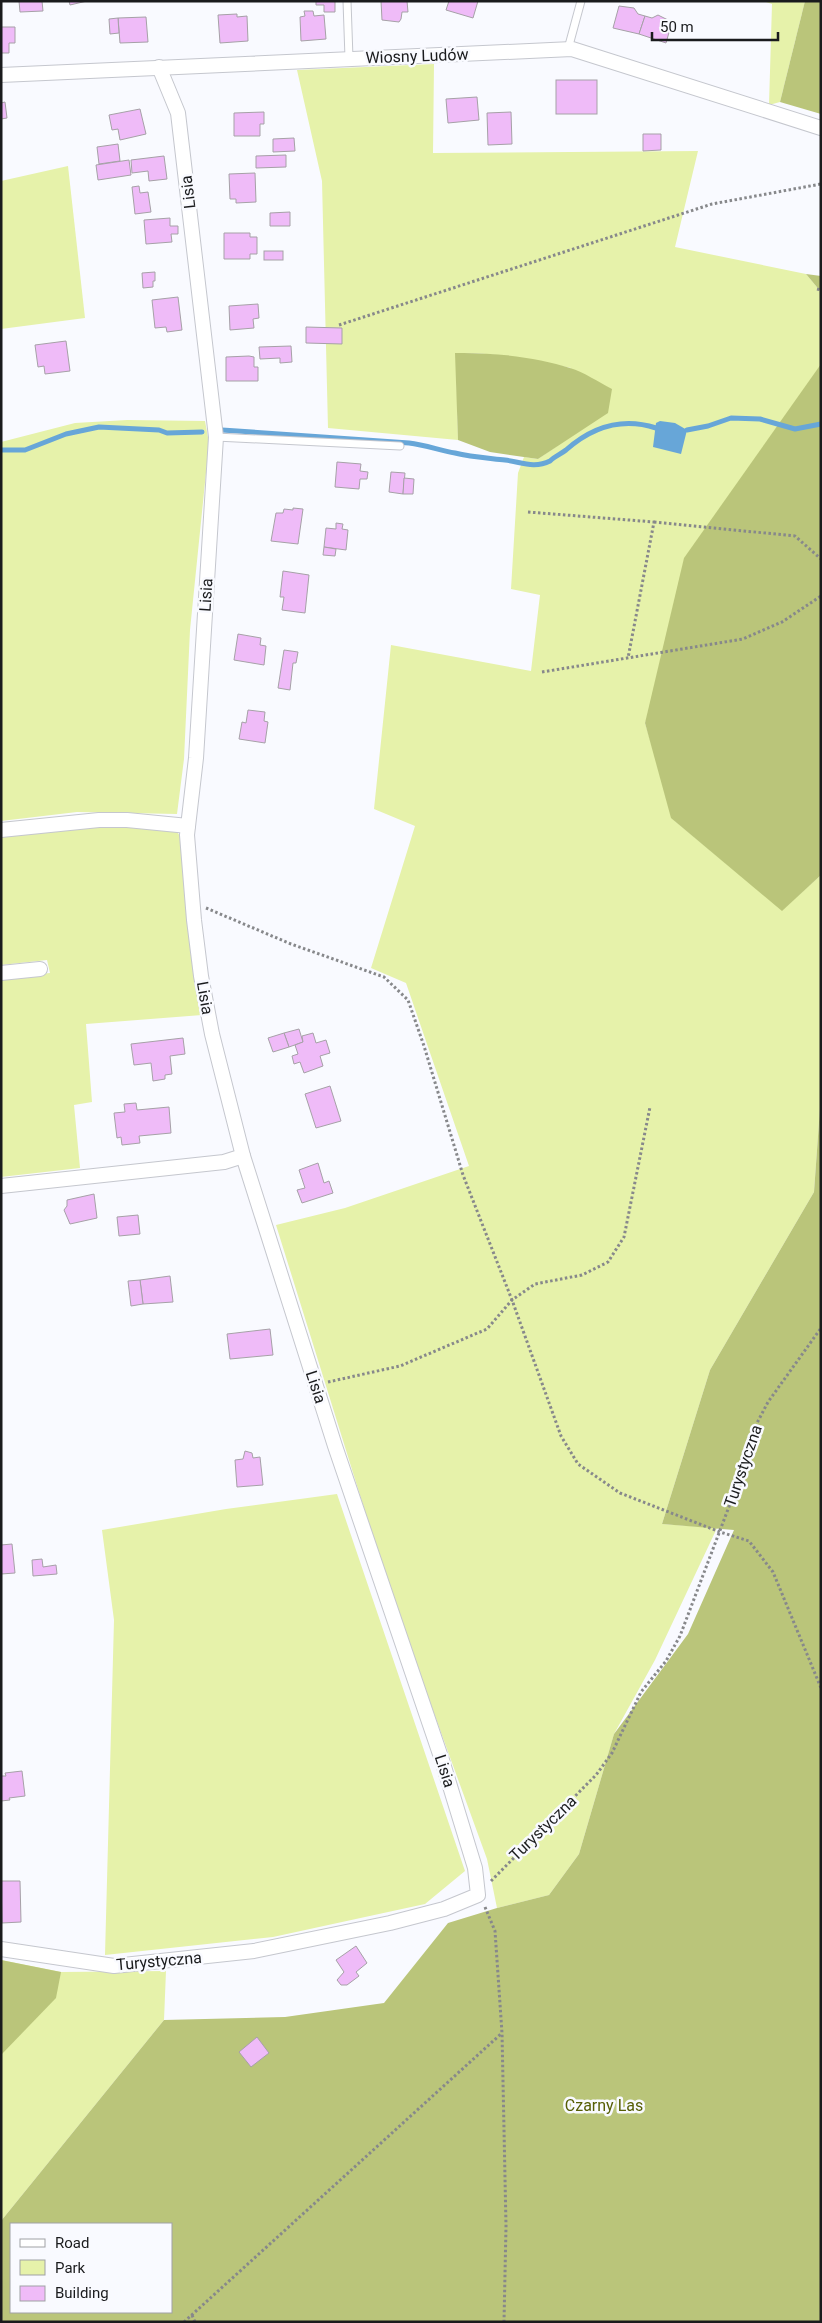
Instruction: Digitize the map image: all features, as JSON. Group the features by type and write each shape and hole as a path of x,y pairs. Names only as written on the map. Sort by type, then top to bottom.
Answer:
{"street":[{"name":"Wiosny Ludów","path":"1,75 568,49 821,128"},
{"name":"Lisia","path":"159,67 178,113 216,437 196,758 187,847 192,901 207,1009 243,1156 316,1385 442,1760 475,1868 478,1895"},
{"path":"1,830 99,820 127,820 188,826"},
{"path":"1,973 40,969"},
{"path":"1,1186 224,1162 243,1156"},
{"name":"Turystyczna","path":"1,1949 114,1966 254,1951 390,1923 444,1909 478,1895"}],"lane":[{"path":"346,1 349,58"},
{"path":"568,49 581,1"},
{"path":"216,437 400,446"}],"path":[{"path":"339,324 712,204 821,184"},
{"path":"528,512 795,536 821,558"},
{"path":"628,658 654,522"},
{"path":"542,672 743,639 782,622 821,596"},
{"path":"192,901 291,944 384,978 408,1000 463,1175 512,1300 561,1436 578,1464 620,1494 749,1541 773,1572 821,1688"},
{"path":"316,1385 400,1366 487,1329 512,1300 535,1284 582,1275 608,1262 624,1237 650,1107"},
{"name":"Turystyczna","path":"478,1895 525,1844 596,1775 612,1754 641,1692 666,1661 680,1636 720,1532 748,1444 757,1423 768,1402 821,1328"},
{"path":"478,1895 490,1914 495,1931 502,2033 506,2226 504,2322"},
{"path":"184,2322 502,2033"},
{"path":"192,2315 195,2322"}],"green space":[{"path":"763,1 805,1 780,102 769,105 772,4"},
{"path":"805,1 821,1 821,114 780,102"},
{"path":"434,64 433,153 698,151 675,247 806,274 821,292 821,365 645,723 675,821 782,910 821,875 821,1094 814,1192 710,1370 662,1524 717,1528 655,1660 614,1734 579,1854 549,1895 497,1908 487,1859 391,1595 276,1225 345,1208 469,1166 406,983 371,968 415,826 374,809 391,645 531,671 540,595 511,589 518,473 524,457 538,459 557,446 571,368 500,355 456,353 458,440 328,428 322,181 297,70"},
{"path":"68,166 85,318 1,329 1,181"},
{"path":"806,274 821,276 821,292"},
{"path":"455,353 513,356 557,364 575,370 612,389 608,413 538,459 490,452 458,440"},
{"path":"821,364 821,875 782,911 671,818 645,723 684,558"},
{"path":"127,420 205,421 209,443 190,630 184,759 177,814 77,812 1,821 1,442 75,423"},
{"path":"86,824 176,831 181,837 193,948 190,950 202,1015 86,1024 92,1102 74,1105 80,1168 1,1177 1,978 50,973 47,960 1,965 1,834"},
{"name":"Czarny Las","path":"821,1094 821,2322 1,2322 1,2221 164,2020 285,2017 384,2003 448,1923 549,1895 579,1854 614,1734 688,1634 734,1530 662,1524 710,1370 814,1192"},
{"path":"337,1494 465,1871 425,1904 273,1937 105,1955 114,1620 102,1530 226,1509"},
{"path":"1,1960 61,1972 166,1971 164,2020 1,2221"},
{"path":"1,1960 61,1972 56,1998 1,2055"}],"water":[{"path":"660,421 675,423 687,430 681,454 653,447 656,423"}],"building":[{"path":"19,1 42,1 43,11 20,12"},
{"path":"69,1 87,1 70,5"},
{"path":"316,1 335,1 335,12 324,12 324,5 316,5"},
{"path":"381,1 407,1 408,12 402,12 399,22 382,20"},
{"path":"449,1 478,1 473,18 446,10"},
{"path":"619,6 634,8 638,14 645,16 639,34 613,28"},
{"path":"304,11 313,11 314,16 324,15 326,39 301,41 300,17 305,16"},
{"path":"237,14 237,17 247,16 248,41 220,43 218,15"},
{"path":"658,15 672,22 666,43 639,34 645,16 652,18"},
{"path":"146,17 148,42 120,43 118,18"},
{"path":"118,18 119,33 110,34 109,19"},
{"path":"1,27 15,27 15,43 9,43 9,53 1,53"},
{"path":"556,80 597,80 597,114 556,114"},
{"path":"477,97 479,120 448,123 446,99"},
{"path":"5,102 7,118 1,119 1,103"},
{"path":"140,109 146,134 120,140 118,129 112,130 109,115"},
{"path":"264,112 264,124 260,124 260,136 234,136 234,113"},
{"path":"511,112 512,144 488,145 487,113"},
{"path":"643,134 661,134 661,150 643,151"},
{"path":"294,138 295,151 273,152 273,139"},
{"path":"118,144 120,161 99,164 97,147"},
{"path":"286,155 286,167 256,168 256,156"},
{"path":"164,156 167,179 149,181 148,171 132,173 131,160"},
{"path":"129,160 131,175 98,180 96,165"},
{"path":"255,173 256,202 236,203 236,199 230,199 229,174"},
{"path":"139,186 140,193 148,192 151,212 135,214 132,187"},
{"path":"290,212 290,226 270,226 270,213"},
{"path":"170,218 170,226 178,226 178,234 171,234 172,242 146,244 144,220"},
{"path":"224,233 250,233 250,237 257,237 257,254 250,254 250,259 224,259"},
{"path":"264,251 283,251 283,260 264,260"},
{"path":"155,272 153,287 143,288 142,273"},
{"path":"178,297 182,330 167,332 166,327 155,328 152,300"},
{"path":"258,304 259,318 253,319 254,328 230,330 229,306"},
{"path":"306,327 342,328 342,344 306,343"},
{"path":"66,341 70,371 45,374 44,366 38,367 35,345"},
{"path":"291,346 292,362 280,363 280,358 260,359 259,347"},
{"path":"226,357 254,357 254,367 258,367 258,381 226,381"},
{"path":"337,462 361,464 360,471 368,472 367,479 360,479 359,489 335,487"},
{"path":"391,472 405,473 403,494 389,492"},
{"path":"404,478 414,479 413,494 403,494"},
{"path":"293,508 303,509 298,544 271,541 276,513 283,513 284,509 293,510"},
{"path":"336,523 343,524 342,529 348,530 346,550 324,547 326,528 336,529"},
{"path":"324,547 336,549 335,556 323,555"},
{"path":"283,571 309,575 305,613 282,610 284,597 280,597"},
{"path":"238,634 261,638 260,645 266,646 264,665 234,660"},
{"path":"284,650 298,652 296,663 293,663 290,690 278,688"},
{"path":"248,710 265,712 264,721 268,722 265,743 239,739 242,722 246,723"},
{"path":"299,1029 303,1042 289,1047 284,1033"},
{"path":"284,1033 289,1047 273,1052 268,1038"},
{"path":"313,1033 316,1043 326,1040 330,1053 320,1056 323,1066 304,1073 300,1062 294,1064 292,1056 298,1054 295,1045 303,1042 302,1036"},
{"path":"183,1038 185,1054 170,1056 172,1074 165,1075 165,1079 153,1081 151,1063 134,1065 131,1044"},
{"path":"330,1086 341,1121 316,1128 305,1094"},
{"path":"136,1103 137,1110 169,1107 171,1133 139,1136 140,1143 122,1145 121,1137 117,1138 114,1113 125,1112 124,1104"},
{"path":"318,1163 324,1183 329,1181 333,1193 302,1203 297,1190 305,1188 299,1170"},
{"path":"94,1194 97,1218 70,1224 64,1210 67,1206 67,1200"},
{"path":"138,1215 140,1234 119,1236 117,1217"},
{"path":"170,1276 173,1302 143,1304 140,1280"},
{"path":"140,1280 143,1304 131,1306 128,1281"},
{"path":"270,1329 273,1355 230,1359 227,1334"},
{"path":"245,1451 252,1453 253,1458 260,1457 263,1485 237,1487 235,1460 243,1459"},
{"path":"12,1544 15,1573 1,1574 1,1545"},
{"path":"42,1559 43,1567 56,1565 57,1574 33,1576 32,1560"},
{"path":"22,1771 25,1796 1,1801 1,1776 6,1776 5,1773"},
{"path":"1,1881 20,1881 21,1922 2,1923"},
{"path":"356,1946 367,1963 356,1972 359,1976 347,1985 341,1985 337,1980 344,1972 336,1960"},
{"path":"257,2037 269,2053 251,2067 239,2052"}],"waterway":[{"path":"687,430 708,426 731,418 760,419 795,429 821,424"},
{"path":"222,430 409,443 467,456 533,465 550,461 586,435 608,426 631,424 656,428"},
{"path":"1,450 25,450 66,434 99,427 159,430 167,433 202,432"}]}
